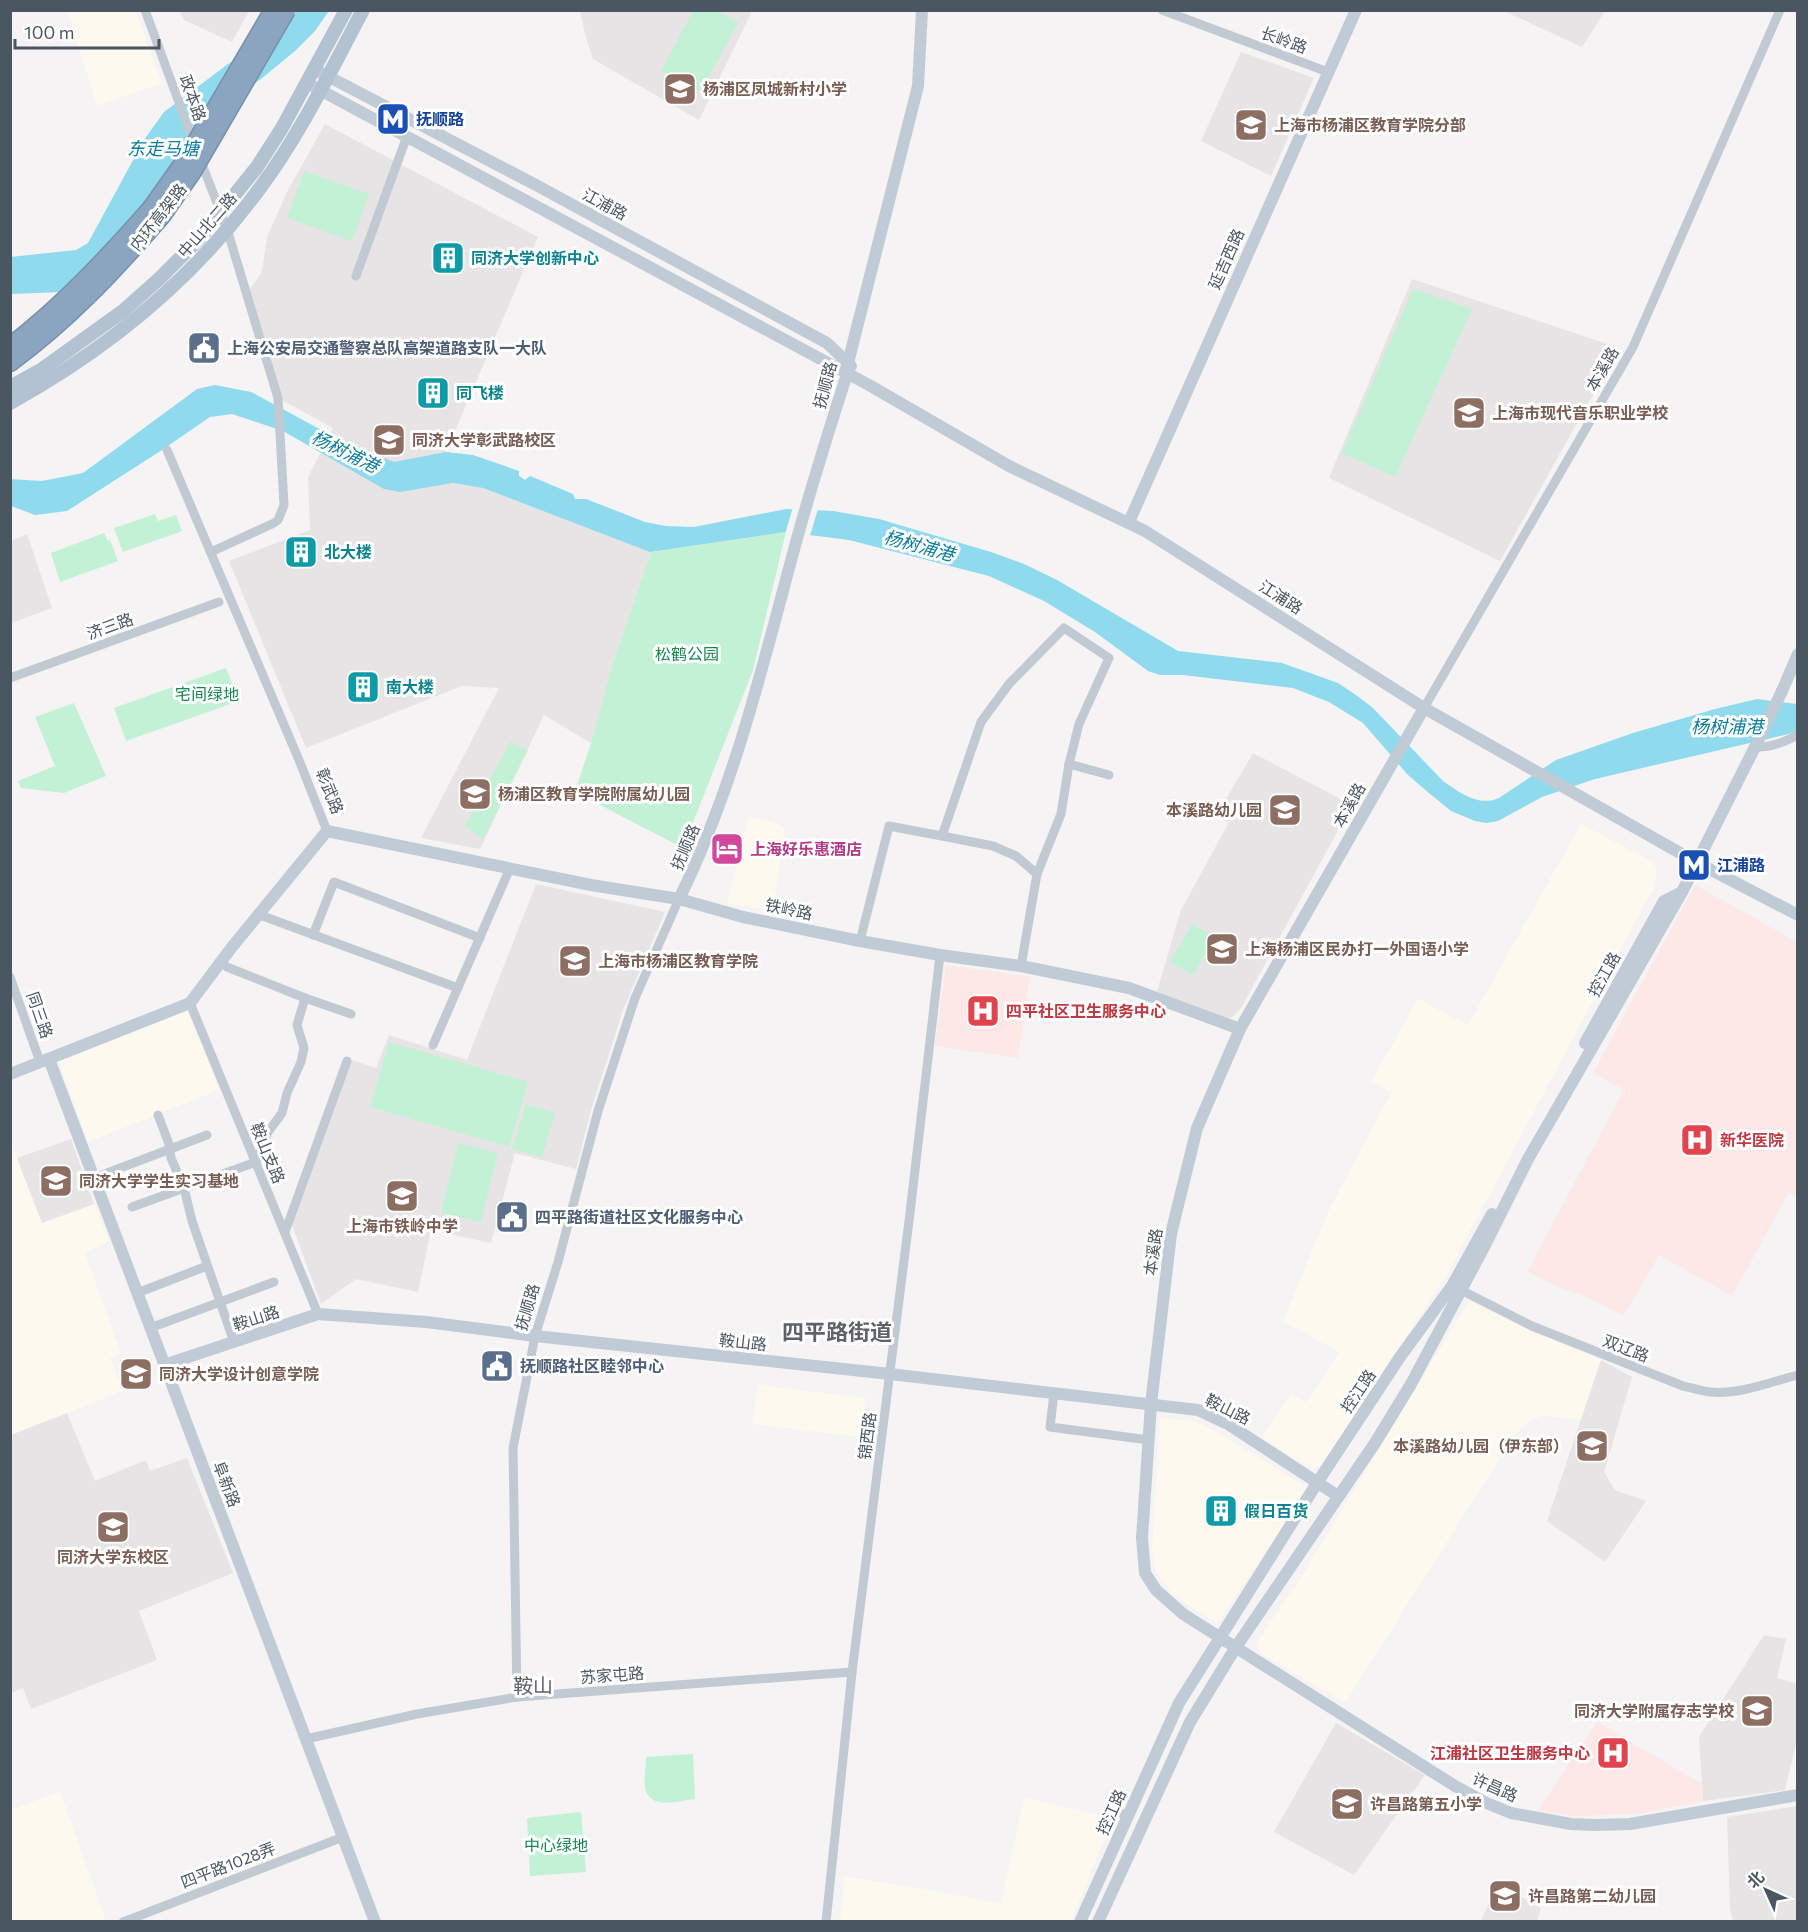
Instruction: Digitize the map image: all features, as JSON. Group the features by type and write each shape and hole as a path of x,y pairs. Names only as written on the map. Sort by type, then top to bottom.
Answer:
{"highway":[{"name":"内环高架路","path":"10,346 46,319 76,290 151,208 196,141 273,10"},
{"name":"内环高架路","path":"10,363 57,325 100,285 162,216 192,173 287,10"}],"main road":[{"name":"中山北二路","path":"10,387 50,363 123,311 199,239 257,167 282,128 346,10"},
{"name":"中山北二路","path":"10,402 86,357 126,327 211,249 261,187 321,90 363,10"}],"street":[{"name":"政本路","path":"145,10 177,101 221,212 278,398 284,505 282,513 274,523 211,552"},
{"name":"抚顺路","path":"517,1697 513,1448 535,1336 558,1262 595,1110 635,998 705,842 733,770 847,368 918,86 922,10"},
{"name":"长岭路","path":"1162,10 1328,72"},
{"name":"延吉西路","path":"1129,522 1356,10"},
{"name":"本溪路","path":"1219,1637 1168,1603 1156,1590 1145,1573 1142,1538 1151,1404 1171,1234 1197,1128 1240,1029 1390,765 1633,347 1780,10"},
{"name":"江浦路","path":"314,69 546,190 827,343 847,368"},
{"name":"江浦路","path":"307,83 847,368 869,385 1009,466 1129,522 1424,708 1696,862 1797,915"},
{"path":"356,276 406,136"},
{"name":"彰武路","path":"10,1074 190,1002 327,831 167,450"},
{"name":"济三路","path":"10,678 219,602"},
{"path":"942,836 981,722 1009,684 1064,628 1109,658 1079,724 1069,764 1061,814 1037,874 1021,966"},
{"name":"控江路","path":"1098,1922 1190,1722 1236,1647 1375,1443 1411,1384 1457,1288 1528,1159 1682,892 1755,747 1797,654"},
{"path":"1755,747 1771,746 1797,735"},
{"path":"1069,764 1109,775"},
{"path":"860,940 889,826 1001,849 1016,856 1037,874"},
{"name":"铁岭路","path":"327,831 679,899 743,917 860,940 940,955 1021,966 1130,987 1240,1029"},
{"path":"433,1045 510,868"},
{"path":"313,935 334,882 480,938"},
{"path":"260,915 458,988"},
{"name":"锦西路","path":"826,1922 852,1672 890,1374 919,1100 940,955"},
{"path":"227,967 351,1014"},
{"name":"同三路","path":"10,977 45,1060"},
{"path":"132,1207 256,1162 268,1132 282,1113 287,1093 301,1062 304,1048 297,1025 305,998"},
{"name":"鞍山支路","path":"190,1002 318,1314"},
{"name":"阜新路","path":"45,1060 94,1178 375,1922"},
{"path":"285,1232 347,1060"},
{"path":"158,1115 234,1342"},
{"path":"94,1178 207,1135"},
{"path":"137,1293 207,1266"},
{"path":"150,1328 274,1282"},
{"name":"控江路","path":"1080,1922 1122,1813 1179,1703 1317,1483 1400,1357 1457,1288"},
{"name":"双辽路","path":"1457,1288 1532,1326 1683,1386 1709,1392 1741,1390 1797,1375"},
{"name":"鞍山路","path":"164,1365 318,1314 426,1322 1198,1410 1228,1424 1338,1496"},
{"path":"1054,1393 1050,1427 1149,1440"},
{"name":"许昌路","path":"1219,1637 1455,1786 1484,1802 1511,1813 1571,1824 1630,1824 1797,1791"},
{"name":"苏家屯路","path":"306,1739 417,1714 517,1697 852,1672"},
{"name":"四平路1028弄","path":"123,1922 343,1837"}],"shaded area":[{"path":"67,11 136,11 162,83 97,106"},
{"path":"179,11 249,11 232,42 184,20"},
{"name":"杨浦区凤城新村小学","path":"580,11 752,11 699,120 593,59"},
{"path":"1504,11 1605,11 1582,47"},
{"name":"上海市杨浦区教育学院分部","path":"1241,52 1314,78 1271,176 1201,141"},
{"name":"同济大学彰武路校区","path":"325,124 538,237 446,452 454,483 483,488 651,552 611,669 591,743 544,715 480,849 421,838 499,688 462,686 306,748 229,561 310,530 308,477 333,428 278,398 246,295 262,272 267,237 287,192"},
{"name":"上海市现代音乐职业学校","path":"1412,279 1619,348 1500,561 1329,478"},
{"path":"27,534 52,608 11,623 11,541"},
{"name":"‌上海杨浦区民办打一外国语小学","path":"1253,753 1352,805 1241,1008 1231,1018 1221,1018 1155,998 1181,910 1229,822 1217,814"},
{"path":"749,816 785,827 773,911 727,903"},
{"path":"1581,824 1651,861 1657,869 1655,885 1446,1276 1322,1464 1313,1469 1308,1468 1262,1437 1291,1394 1306,1402 1339,1352 1283,1321 1329,1210 1391,1093 1371,1082 1418,999 1468,1025"},
{"name":"上海市铁岭中学","path":"536,884 665,912 623,1010 591,1110 576,1169 515,1153 491,1243 431,1230 418,1292 356,1279 321,1304 291,1222 349,1059 376,1068 389,1035 467,1060"},
{"name":"新华医院","path":"1695,885 1797,942 1797,1196 1789,1192 1732,1296 1659,1255 1624,1315 1577,1292 1575,1294 1527,1272 1624,1090 1593,1073"},
{"name":"四平社区卫生服务中心","path":"946,965 1030,977 1018,1058 935,1046"},
{"path":"187,1010 219,1090 88,1142 59,1062"},
{"name":"同济大学学生实习基地","path":"71,1139 94,1204 42,1223 17,1158"},
{"path":"10,1140 42,1223 94,1204 109,1241 85,1253 121,1354 110,1358 123,1391 11,1435"},
{"path":"1469,1301 1535,1333 1601,1360 1581,1420 1543,1416 1533,1419 1516,1433 1345,1703 1260,1653 1257,1642 1303,1574"},
{"name":"本溪路幼儿园（伊东部）","path":"1601,1360 1632,1377 1604,1472 1615,1490 1646,1501 1605,1562 1547,1521"},
{"path":"758,1385 866,1398 860,1437 752,1424"},
{"name":"同济大学东校区","path":"67,1413 95,1481 146,1460 150,1471 187,1458 233,1573 139,1611 157,1660 31,1709 23,1688 11,1693 11,1435"},
{"path":"1160,1418 1194,1421 1217,1432 1308,1488 1217,1624 1172,1594 1156,1571 1152,1551"},
{"name":"同济大学附属存志学校","path":"1764,1635 1786,1639 1777,1678 1797,1684 1797,1740 1785,1790 1703,1801 1699,1737"},
{"name":"江浦社区卫生服务中心","path":"1597,1722 1702,1784 1703,1801 1637,1814 1572,1816 1538,1810"},
{"name":"许昌路第五小学","path":"1336,1723 1425,1775 1354,1875 1274,1832"},
{"path":"60,1791 106,1921 11,1921 11,1810"},
{"path":"1024,1798 1113,1818 1071,1921 840,1921 845,1876 1001,1903"},
{"path":"1797,1806 1797,1921 1733,1921 1730,1908 1727,1817"},
{"name":"许昌路第二幼儿园","path":"1497,1884 1541,1908 1537,1921 1481,1921"}],"green space":[{"path":"693,11 717,11 738,22 701,92 661,71"},
{"path":"304,171 369,194 352,241 287,218"},
{"path":"1413,289 1472,309 1395,477 1342,453"},
{"path":"155,514 158,521 176,515 182,531 123,552 114,528"},
{"name":"松鹤公园","path":"786,532 753,670 683,848 575,792 611,669 651,552"},
{"path":"104,533 108,541 110,540 118,561 60,582 51,553"},
{"name":"宅间绿地","path":"226,668 239,701 126,741 114,708"},
{"path":"74,703 106,776 64,793 21,788 18,781 55,766 35,717"},
{"path":"510,742 528,750 483,839 465,826"},
{"path":"1192,924 1215,937 1193,975 1170,962"},
{"path":"389,1042 528,1082 509,1147 370,1107"},
{"path":"526,1104 555,1113 542,1157 512,1149"},
{"path":"458,1143 498,1153 481,1222 441,1213"},
{"path":"693,1754 695,1799 661,1802 649,1797 645,1783 646,1757"},
{"name":"中心绿地","path":"581,1812 586,1872 530,1876 527,1818"}],"water":[{"name":"东走马塘","path":"295,11 329,11 315,31 295,51 261,79 230,99 152,199 62,292 11,294 10,257 76,250 88,243 144,140 164,112 228,64 281,30"},
{"name":"杨树浦港","path":"215,385 251,392 338,439 394,462 446,452 473,455 519,471 519,476 525,480 530,476 573,494 575,499 586,499 645,522 666,526 694,527 786,509 833,511 879,519 991,552 1024,564 1057,580 1178,651 1282,663 1338,683 1373,708 1443,781 1477,800 1499,798 1556,760 1633,733 1757,699 1797,704 1797,732 1595,779 1542,797 1498,821 1487,823 1475,821 1451,811 1408,775 1363,723 1329,702 1293,688 1183,675 1160,675 1148,671 1095,632 1044,601 989,576 849,540 786,532 650,552 483,488 453,483 400,492 384,489 283,431 232,414 210,417 67,511 35,515 11,506 10,479 42,481 83,473 197,389"}],"pier":[{"path":"793,507 818,509 810,536 785,534"}],"place":[{"name":"杨浦区凤城新村小学","path":"680,89"},
{"name":"抚顺路","path":"393,119"},
{"name":"上海市杨浦区教育学院分部","path":"1251,125"},
{"name":"同济大学创新中心","path":"448,258"},
{"name":"上海公安局交通警察总队高架道路支队一大队","path":"204,348"},
{"name":"同飞楼","path":"433,393"},
{"name":"上海市现代音乐职业学校","path":"1469,413"},
{"name":"同济大学彰武路校区","path":"389,440"},
{"name":"北大楼","path":"301,552"},
{"name":"南大楼","path":"363,687"},
{"name":"杨浦区教育学院附属幼儿园","path":"475,794"},
{"name":"本溪路幼儿园","path":"1285,810"},
{"name":"上海好乐惠酒店","path":"727,849"},
{"name":"江浦路","path":"1694,865"},
{"name":"‌上海杨浦区民办打一外国语小学","path":"1222,949"},
{"name":"上海市杨浦区教育学院","path":"575,961"},
{"name":"四平社区卫生服务中心","path":"983,1011"},
{"name":"新华医院","path":"1697,1140"},
{"name":"同济大学学生实习基地","path":"56,1181"},
{"name":"上海市铁岭中学","path":"402,1196"},
{"name":"四平路街道社区文化服务中心","path":"512,1217"},
{"name":"抚顺路社区睦邻中心","path":"497,1366"},
{"name":"同济大学设计创意学院","path":"136,1374"},
{"name":"本溪路幼儿园（伊东部）","path":"1592,1446"},
{"name":"假日百货","path":"1221,1511"},
{"name":"同济大学东校区","path":"113,1527"},
{"name":"同济大学附属存志学校","path":"1757,1711"},
{"name":"江浦社区卫生服务中心","path":"1613,1753"},
{"name":"许昌路第五小学","path":"1347,1804"},
{"name":"许昌路第二幼儿园","path":"1505,1896"}],"district":[{"name":"四平路街道","path":"837,1332"},
{"name":"鞍山","path":"533,1686"}]}
